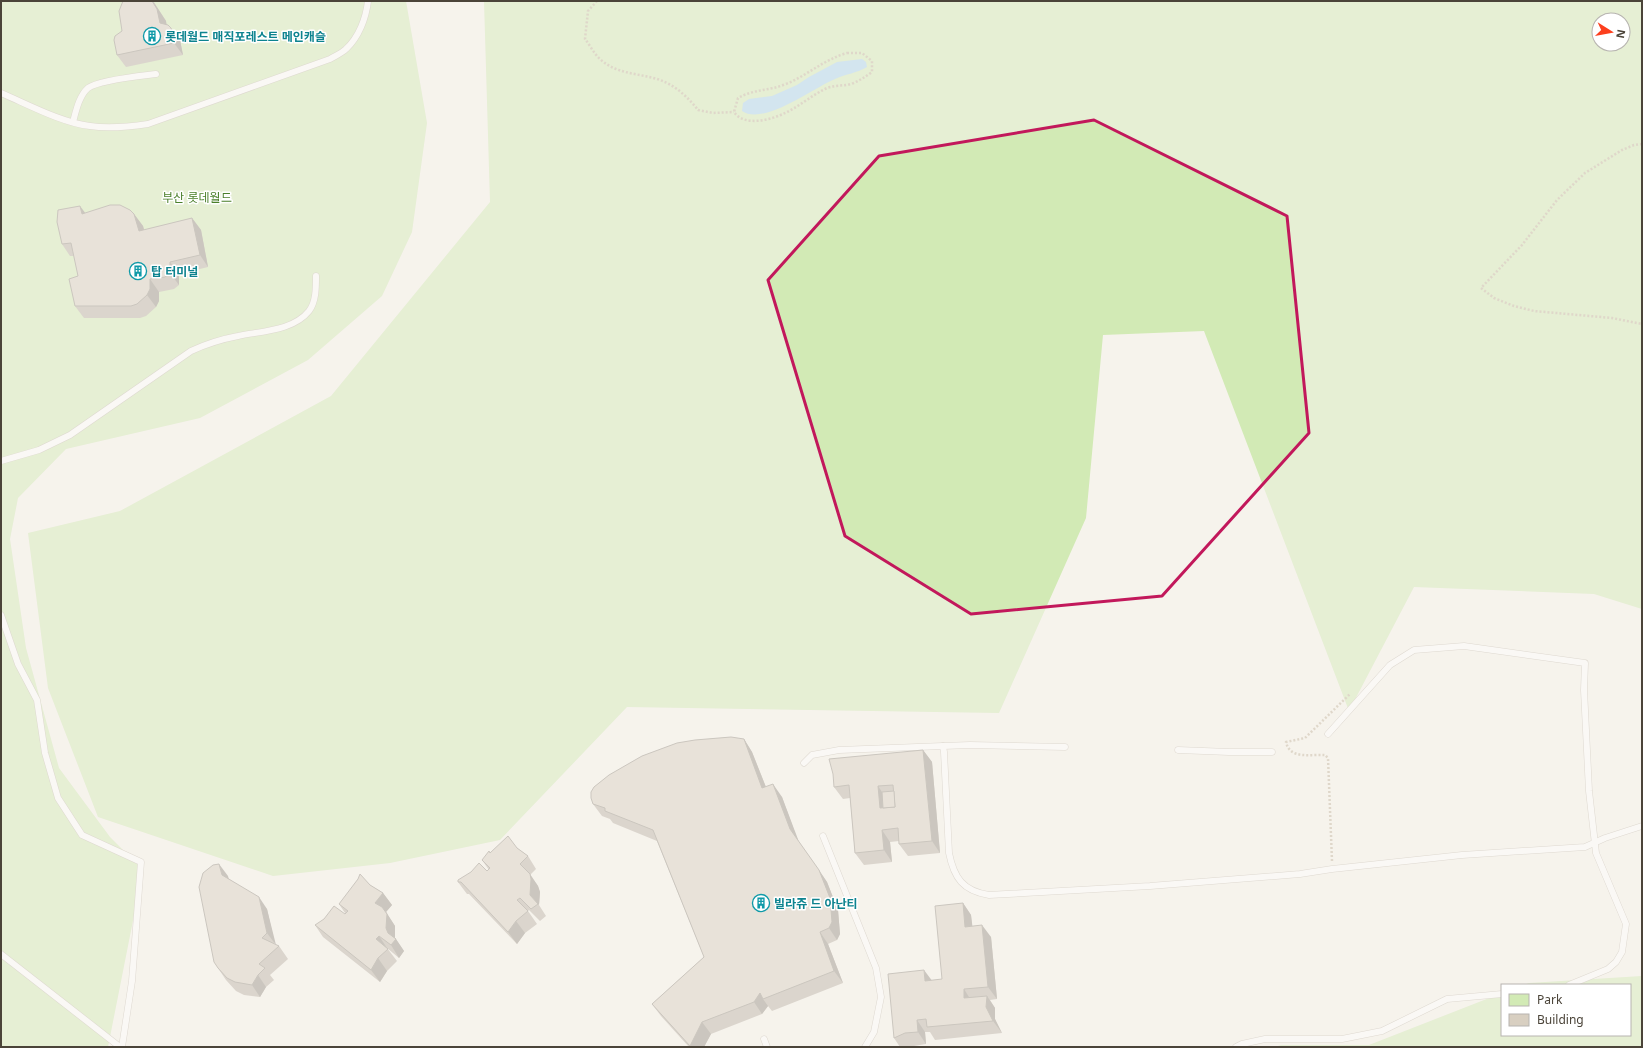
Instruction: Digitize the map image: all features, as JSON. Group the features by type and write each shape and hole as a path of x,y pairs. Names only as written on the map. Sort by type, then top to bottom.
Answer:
{"lane":[{"path":"1,93 73,122 89,126 112,128 148,124 330,59 347,48 361,28 367,12 368,1"},
{"path":"73,122 82,95 88,88 98,84 156,74"},
{"path":"1,461 39,450 70,435 183,355 226,339 282,327 298,321 306,315 312,306 316,291 316,276"},
{"path":"1,615 18,664 36,700 45,753 58,798 82,835 141,862 132,981 121,1047 1,954"},
{"path":"1328,734 1390,665 1414,650 1464,646 1585,663 1584,690 1588,783 1595,843 1599,859 1626,924 1622,952 1616,962 1608,969 1571,984"},
{"path":"804,763 812,755 839,750 970,745 1065,747"},
{"path":"943,746 949,853 951,864 958,878 967,888 976,893 989,896 1150,886 1300,874 1332,869 1462,855 1585,847 1605,838 1642,826"},
{"path":"1178,750 1272,752"},
{"path":"823,836 876,968 881,997 874,1032 866,1047"},
{"path":"1236,1047 1242,1044 1265,1039 1342,1039 1382,1031 1447,999 1501,994"},
{"path":"764,1039 767,1047"}],"path":[{"path":"597,1 588,11 585,39 600,59 622,72 658,79 676,88 691,101 698,110 713,113 734,112"},
{"path":"847,53 862,54 872,61 872,72 862,80 850,84 834,85 785,113 766,119 749,121 737,117 734,112 738,98 748,92 785,84 799,78 833,57 847,53"},
{"path":"1642,144 1634,145 1622,150 1585,173 1557,200 1522,245 1481,288 1494,298 1514,306 1534,311 1612,318 1642,324"},
{"path":"1332,869 1328,758 1325,755 1297,754 1287,747 1286,742 1305,738 1352,691"}],"highlighted area":[{"path":"1094,120 1287,216 1309,433 1162,596 971,614 845,536 768,280 879,156"}],"green space":[{"name":"부산 롯데월드","path":"1,1 406,1 427,123 412,232 382,296 308,360 200,418 66,449 18,498 10,539 26,648 59,768 110,837 143,870 108,1047 1,1047"},
{"path":"484,1 1642,1 1642,609 1594,594 1414,587 1349,711 1204,331 1103,335 1086,518 999,713 627,707 500,840 390,863 273,876 98,817 48,688 28,533 120,511 331,396 490,202"},
{"path":"1642,976 1642,1047 1275,1047 1281,1045 1369,1045 1501,993 1501,1036 1631,1036 1631,984 1526,984"}],"water":[{"path":"862,59 866,62 867,67 835,79 775,110 763,114 751,114 742,111 743,103 749,99 772,96 797,85 837,62"}],"building":[{"name":"롯데월드 매직포레스트 메인캐슬","path":"123,1 152,1 157,9 160,23 168,25 171,28 174,43 117,55 114,40 115,36 122,31 119,11"},
{"name":"탑 터미널","path":"110,205 120,205 130,210 134,214 139,231 192,218 200,255 170,262 170,273 165,277 150,279 150,289 147,295 137,304 131,306 75,306 69,279 78,276 71,243 62,244 57,222 58,210 80,206 82,214"},
{"name":"빌라쥬 드 아난티","path":"731,737 744,739 762,788 773,784 790,829 819,870 830,898 832,922 829,928 820,932 834,971 763,999 760,993 754,1002 702,1022 690,1046 652,1004 704,957 653,830 605,811 605,808 593,804 591,792 594,787 609,775 642,756 677,743"},
{"path":"923,750 932,841 899,844 898,828 882,830 884,850 855,853 849,785 834,787 833,774 829,759","holes":["893,785 895,807 880,808 878,786"]},
{"path":"894,791 895,807 883,808 882,792"},
{"path":"508,836 517,848 528,856 520,864 530,874 530,895 538,904 531,909 520,898 517,900 528,911 516,921 508,932 461,882 458,882 458,880 471,872 479,863 487,871 490,868 482,860 489,851 490,853"},
{"path":"219,864 222,875 259,897 267,933 262,938 279,946 259,964 265,968 258,975 252,985 235,982 227,978 214,962 199,887 203,873 213,865"},
{"path":"360,874 370,885 383,893 375,903 382,907 387,914 386,928 388,933 396,939 391,945 379,936 376,939 388,949 378,958 371,970 315,925 324,919 334,906 345,914 348,911 339,904 358,879"},
{"path":"963,903 965,927 982,925 988,987 964,989 964,998 987,996 986,1007 993,1021 927,1027 926,1019 917,1020 918,1032 905,1033 894,1038 888,974 924,970 925,981 942,979 935,906"}],"place":[{"name":"롯데월드 매직포레스트 메인캐슬","path":"152,36"},
{"name":"탑 터미널","path":"138,271"},
{"name":"빌라쥬 드 아난티","path":"761,903"}]}
